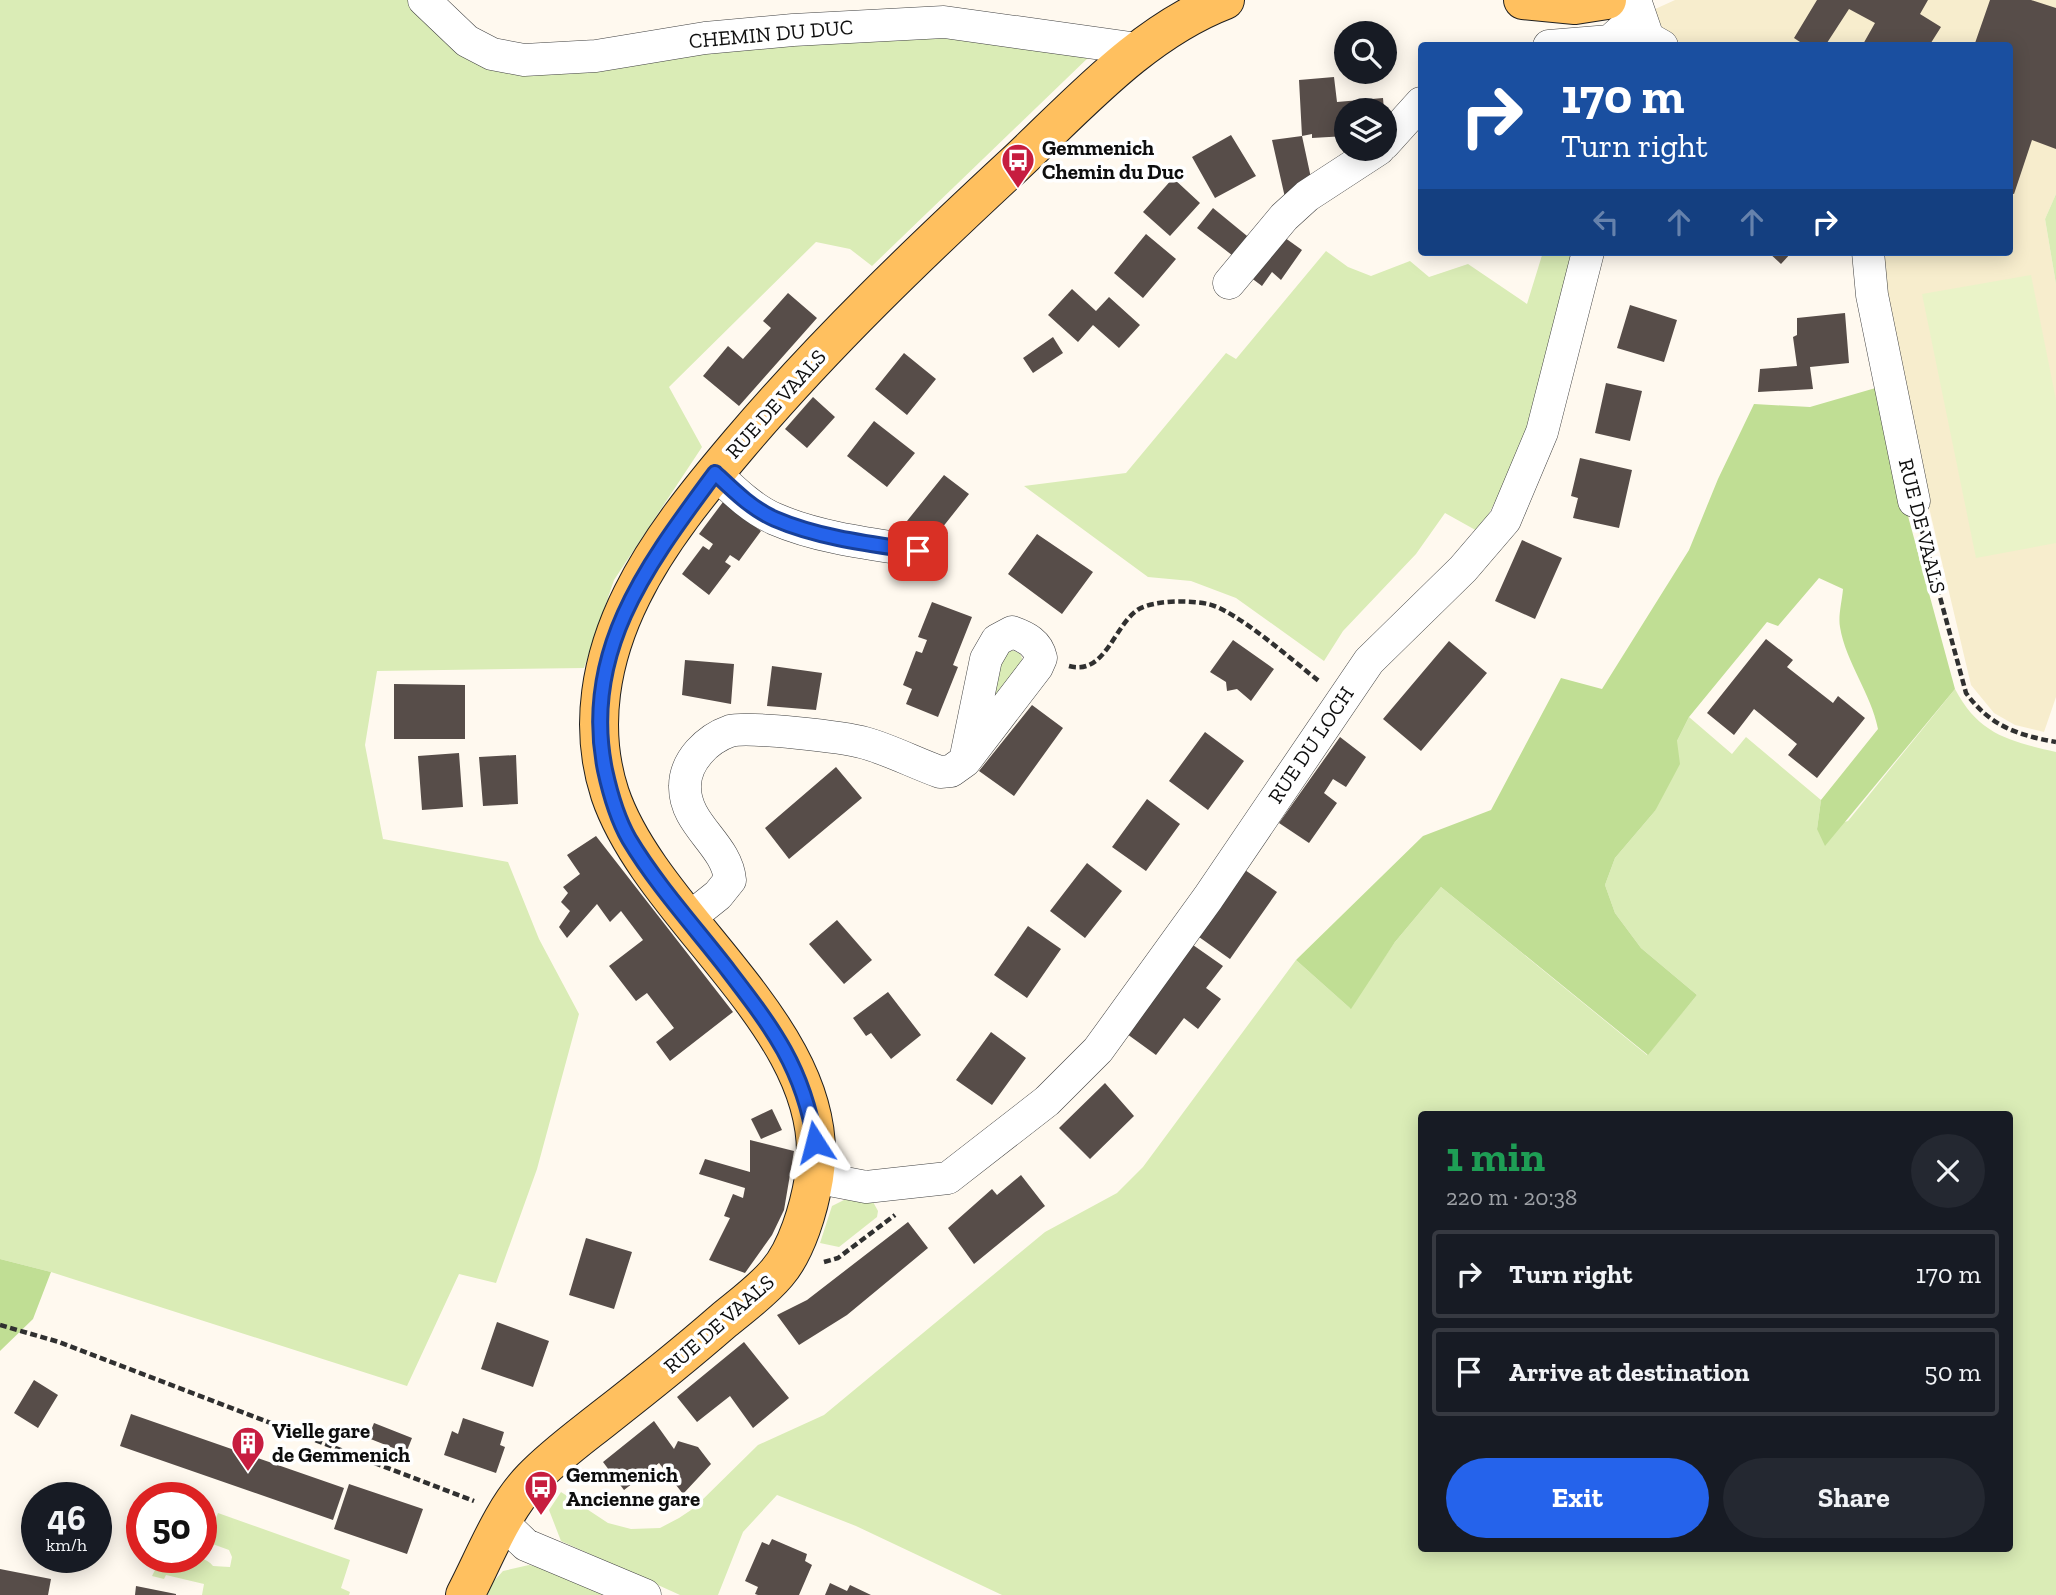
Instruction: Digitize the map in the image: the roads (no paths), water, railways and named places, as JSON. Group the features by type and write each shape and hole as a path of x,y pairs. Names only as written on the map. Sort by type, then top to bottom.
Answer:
{"main road":[{"name":"RUE DE VAALS","path":"466,1595 526,1485 547,1464 679,1359 780,1271 794,1246 814,1177 815,1142 809,1104 795,1068 767,1020 688,919 628,836 609,792 597,721 602,678 633,592 715,473 784,391 899,271 1138,50 1209,6 1225,0"},
{"path":"1523,0 1575,5 1639,24"}],"street":[{"name":"CHEMIN DU DUC","path":"424,0 467,41 492,54 524,60 596,56 705,38 793,30 944,22 1138,50"},
{"path":"1597,42 1609,41 1639,24"},
{"path":"1397,130 1418,106"},
{"path":"1229,283 1284,217 1307,196 1361,161"},
{"name":"RUE DU LOCH","path":"814,1177 866,1187 948,1178 1047,1101 1098,1050 1208,898 1369,661 1486,545 1505,520 1542,432 1587,256"},
{"name":"RUE DE VAALS","path":"1868,256 1871,295 1914,501"},
{"path":"715,473 739,495 773,518 808,530 918,551"},
{"path":"688,919 718,895 730,880 729,866 692,819 684,786 689,762 704,748 731,731 755,731 864,743 940,772 951,771 965,761 1041,658 1039,648 1024,637 1012,632 998,640 986,659 965,761"},
{"path":"503,1523 526,1545 645,1595"}],"place":[{"name":"Gemmenich Chemin du Duc","path":"1018,190"},
{"name":"Vielle gare de Gemmenich","path":"248,1473"},
{"name":"Gemmenich Ancienne gare","path":"541,1517"}]}
